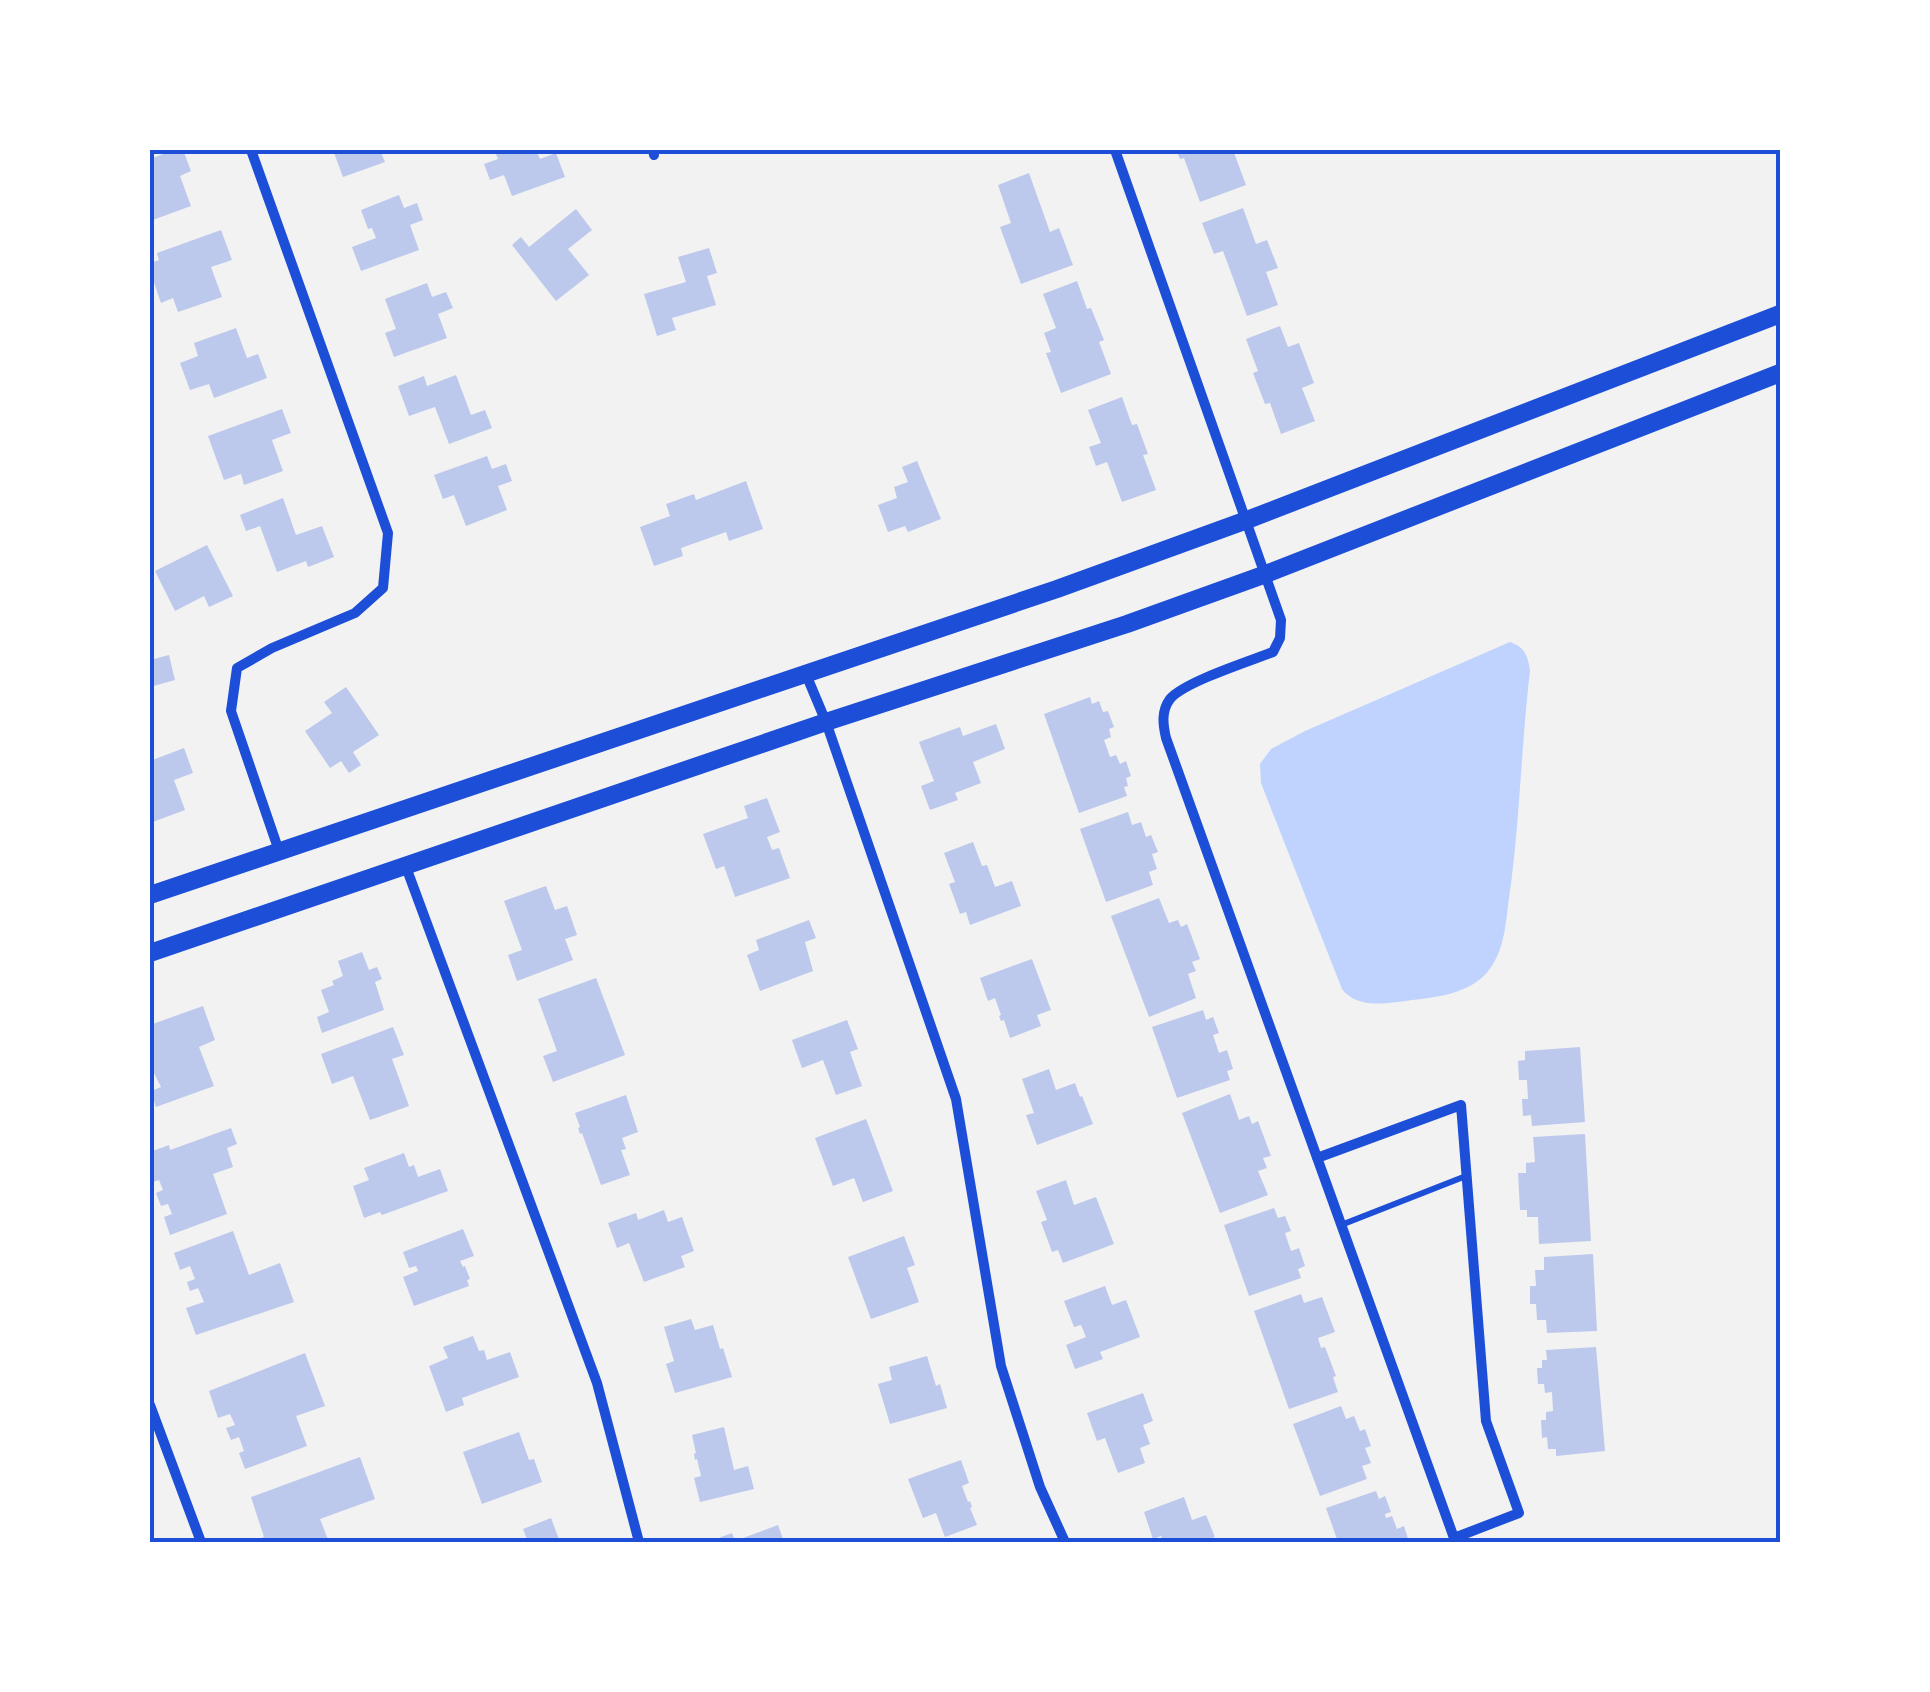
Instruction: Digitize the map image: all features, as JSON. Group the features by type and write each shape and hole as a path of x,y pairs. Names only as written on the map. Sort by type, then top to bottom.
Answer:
{"main road":[{"path":"150,896 1057,588 1247,520 1780,314"},
{"path":"150,954 826,722 1127,624 1266,574 1780,373"}],"street":[{"path":"252,150 388,533 383,588 355,613 272,648 236,668 231,711 279,851"},
{"path":"1115,150 1281,620 1280,638 1273,652 1171,697 1164,710 1163,725 1317,1158 1454,1538 1519,1513 1486,1420 1461,1105 1317,1158"},
{"path":"805,672 826,722 956,1100 1001,1366 1040,1487 1065,1542"},
{"path":"406,867 597,1383 639,1542"},
{"path":"150,1405 200,1542"}],"lane":[{"path":"1341,1225 1466,1176"}],"water":[{"path":"1510,642 1525,653 1530,671 1513,870 1497,957 1478,981 1457,991 1384,1003 1356,1000 1342,989 1261,783 1260,764 1271,749 1305,731"}],"building":[{"path":"183,150 191,171 180,176 191,206 150,221 150,159"},
{"path":"333,150 380,150 385,162 343,177"},
{"path":"494,150 536,150 540,159 556,153 565,177 512,196 504,175 490,180 484,164 498,159"},
{"path":"1176,150 1233,150 1246,185 1200,202 1184,158 1180,159"},
{"path":"1029,173 1050,232 1059,228 1073,265 1021,284 1000,227 1011,223 998,185"},
{"path":"399,195 404,208 417,203 423,220 410,225 419,250 361,271 352,247 376,238 361,210"},
{"path":"1243,208 1256,244 1267,240 1278,268 1266,272 1278,305 1247,316 1223,251 1214,254 1202,223"},
{"path":"576,209 592,230 568,249 589,275 556,301 512,245 521,237 529,247"},
{"path":"221,230 232,260 211,267 222,297 178,312 173,298 161,303 150,271 150,263 159,260 157,253"},
{"path":"709,248 717,273 707,276 716,305 672,318 676,330 657,336 644,294 686,282 678,257"},
{"path":"1077,281 1104,340 1099,342 1111,374 1061,393 1046,353 1051,352 1044,333 1056,328 1043,294"},
{"path":"427,283 432,297 446,292 453,308 438,314 447,338 394,357 385,333 396,329 385,299"},
{"path":"1280,326 1288,347 1299,343 1314,383 1302,388 1315,421 1281,434 1253,373 1258,371 1246,339"},
{"path":"236,328 247,358 258,354 267,378 214,398 209,384 190,390 180,363 198,356 194,343"},
{"path":"456,375 471,415 485,410 492,428 449,444 435,407 409,416 398,386 424,376 427,386"},
{"path":"1122,397 1148,454 1143,455 1156,490 1122,502 1107,462 1096,466 1089,447 1101,443 1088,410"},
{"path":"282,409 291,433 272,440 283,471 244,485 241,474 224,480 208,436"},
{"path":"487,456 492,469 506,464 512,481 498,486 507,510 466,526 454,495 443,499 434,475"},
{"path":"917,461 941,519 908,532 905,526 888,532 878,505 897,498 894,487 908,482 902,467"},
{"path":"746,481 763,529 729,541 726,532 681,548 683,556 654,566 640,527 670,516 666,504 694,494 696,500"},
{"path":"283,498 296,535 322,526 334,557 308,567 306,561 277,572 260,526 246,531 240,515"},
{"path":"207,545 233,596 209,607 204,596 175,611 155,571"},
{"path":"169,655 175,680 150,687 150,660"},
{"path":"346,687 379,735 353,752 361,765 349,773 341,761 330,768 305,731 332,713 324,702"},
{"path":"1090,697 1092,704 1099,701 1103,712 1108,711 1114,727 1109,729 1111,737 1104,740 1110,757 1116,755 1120,764 1126,761 1131,776 1126,778 1128,786 1124,787 1127,796 1079,813 1044,714"},
{"path":"996,724 1005,749 973,762 981,783 955,793 958,800 930,810 921,786 934,781 919,742 960,727 963,736"},
{"path":"184,748 193,773 174,780 185,810 150,823 150,761"},
{"path":"767,798 780,832 767,837 772,850 779,848 790,878 735,897 724,866 716,869 703,834 748,818 744,806"},
{"path":"1128,812 1132,825 1141,822 1146,837 1151,835 1158,852 1152,854 1157,869 1149,872 1153,885 1106,902 1080,829"},
{"path":"973,842 995,887 1012,881 1021,906 970,925 966,912 960,914 949,884 955,882 944,853"},
{"path":"546,886 555,910 567,906 577,935 565,939 573,960 517,981 508,955 522,950 504,901"},
{"path":"1159,898 1169,923 1178,920 1181,927 1187,924 1200,959 1192,962 1196,971 1188,974 1196,998 1149,1017 1111,916"},
{"path":"809,920 816,938 805,942 813,971 760,991 747,955 759,950 756,940"},
{"path":"362,952 369,970 377,967 382,979 375,982 384,1010 322,1033 317,1017 329,1012 321,990 343,976 338,961"},
{"path":"1032,959 1051,1010 1037,1015 1041,1026 1010,1038 995,998 988,1001 980,978"},
{"path":"596,978 625,1055 553,1082 543,1056 557,1051 538,999"},
{"path":"203,1006 215,1040 199,1047 214,1086 156,1107 151,1091 161,1087 150,1065 150,1025"},
{"path":"1203,1010 1206,1020 1213,1017 1219,1033 1213,1035 1219,1053 1227,1050 1233,1069 1227,1071 1230,1080 1177,1098 1152,1027"},
{"path":"847,1020 858,1049 850,1052 862,1086 836,1095 823,1060 802,1068 792,1040"},
{"path":"393,1027 404,1055 392,1059 409,1106 370,1120 353,1076 332,1084 321,1054"},
{"path":"1580,1047 1585,1122 1532,1126 1531,1115 1523,1116 1522,1099 1528,1099 1527,1080 1519,1080 1518,1061 1525,1060 1525,1051"},
{"path":"1049,1069 1056,1090 1075,1083 1093,1124 1037,1145 1026,1115 1034,1113 1022,1079"},
{"path":"1230,1094 1239,1120 1249,1116 1252,1124 1258,1121 1271,1156 1263,1158 1267,1168 1258,1171 1268,1195 1220,1213 1182,1113"},
{"path":"626,1095 638,1132 622,1138 626,1149 621,1150 630,1175 601,1185 575,1113"},
{"path":"866,1119 893,1191 863,1202 854,1178 833,1186 815,1138"},
{"path":"231,1128 237,1144 227,1148 233,1167 213,1174 227,1214 170,1235 164,1217 172,1214 168,1204 161,1206 156,1193 163,1190 159,1180 150,1183 150,1152 169,1145 170,1150"},
{"path":"1585,1134 1591,1241 1539,1244 1538,1217 1527,1217 1527,1210 1520,1210 1518,1173 1526,1173 1526,1163 1535,1162 1533,1137"},
{"path":"404,1153 418,1177 440,1169 448,1191 364,1218 353,1186 369,1180 364,1168"},
{"path":"1066,1180 1074,1205 1096,1197 1114,1244 1063,1263 1058,1250 1052,1252 1041,1222 1047,1220 1036,1191"},
{"path":"1274,1208 1278,1218 1285,1216 1291,1231 1285,1233 1291,1251 1299,1248 1305,1266 1298,1269 1301,1278 1249,1296 1224,1225"},
{"path":"664,1210 668,1222 682,1217 694,1251 681,1256 685,1267 644,1282 629,1243 617,1248 608,1223 636,1213 638,1220"},
{"path":"463,1229 474,1256 460,1261 470,1279 469,1286 414,1306 403,1277 418,1271 416,1266 409,1268 403,1252"},
{"path":"233,1231 249,1275 280,1263 294,1302 196,1335 186,1308 204,1302 198,1288 190,1291 187,1282 195,1279 190,1266 180,1270 174,1253"},
{"path":"904,1236 915,1265 907,1268 919,1302 871,1319 848,1257"},
{"path":"1593,1254 1597,1331 1547,1333 1546,1320 1537,1320 1536,1304 1530,1304 1530,1286 1536,1286 1535,1270 1544,1270 1544,1257"},
{"path":"1105,1286 1112,1305 1126,1300 1140,1337 1100,1352 1103,1359 1075,1369 1066,1345 1086,1337 1081,1325 1074,1327 1064,1301"},
{"path":"1301,1294 1304,1303 1322,1297 1335,1332 1318,1338 1336,1376 1333,1377 1338,1392 1289,1409 1254,1311"},
{"path":"691,1319 695,1330 713,1325 732,1377 675,1393 666,1364 674,1361 664,1327"},
{"path":"473,1336 487,1360 510,1352 519,1377 462,1398 464,1405 446,1412 429,1366 448,1358 443,1347"},
{"path":"1596,1347 1605,1451 1556,1456 1556,1449 1548,1449 1547,1437 1542,1438 1541,1420 1546,1420 1546,1412 1553,1411 1552,1392 1545,1393 1544,1384 1538,1384 1537,1368 1542,1368 1542,1360 1547,1360 1546,1350"},
{"path":"305,1353 325,1406 296,1416 307,1446 245,1469 239,1437 231,1440 226,1428 235,1425 230,1414 218,1418 209,1391"},
{"path":"927,1356 947,1408 890,1424 878,1384 892,1380 889,1367"},
{"path":"1143,1393 1153,1421 1143,1425 1150,1444 1140,1448 1145,1463 1118,1473 1105,1438 1097,1441 1087,1413"},
{"path":"1341,1406 1346,1419 1354,1416 1360,1431 1365,1429 1371,1446 1365,1448 1371,1463 1362,1466 1367,1479 1320,1496 1293,1424"},
{"path":"724,1427 734,1470 748,1466 754,1489 700,1502 694,1478 701,1476 692,1435"},
{"path":"519,1432 542,1482 482,1504 463,1452"},
{"path":"360,1457 375,1499 320,1519 329,1542 263,1542 251,1497"},
{"path":"961,1460 969,1483 962,1486 977,1525 945,1537 936,1513 923,1518 908,1479"},
{"path":"1376,1491 1379,1499 1385,1496 1391,1512 1385,1514 1386,1518 1392,1516 1397,1529 1404,1526 1409,1542 1338,1542 1326,1508"},
{"path":"1184,1497 1192,1520 1206,1515 1215,1537 1203,1542 1163,1542 1161,1536 1153,1539 1144,1512"},
{"path":"551,1518 560,1542 528,1542 523,1529"},
{"path":"778,1525 784,1542 708,1542 732,1533 735,1541"}]}
